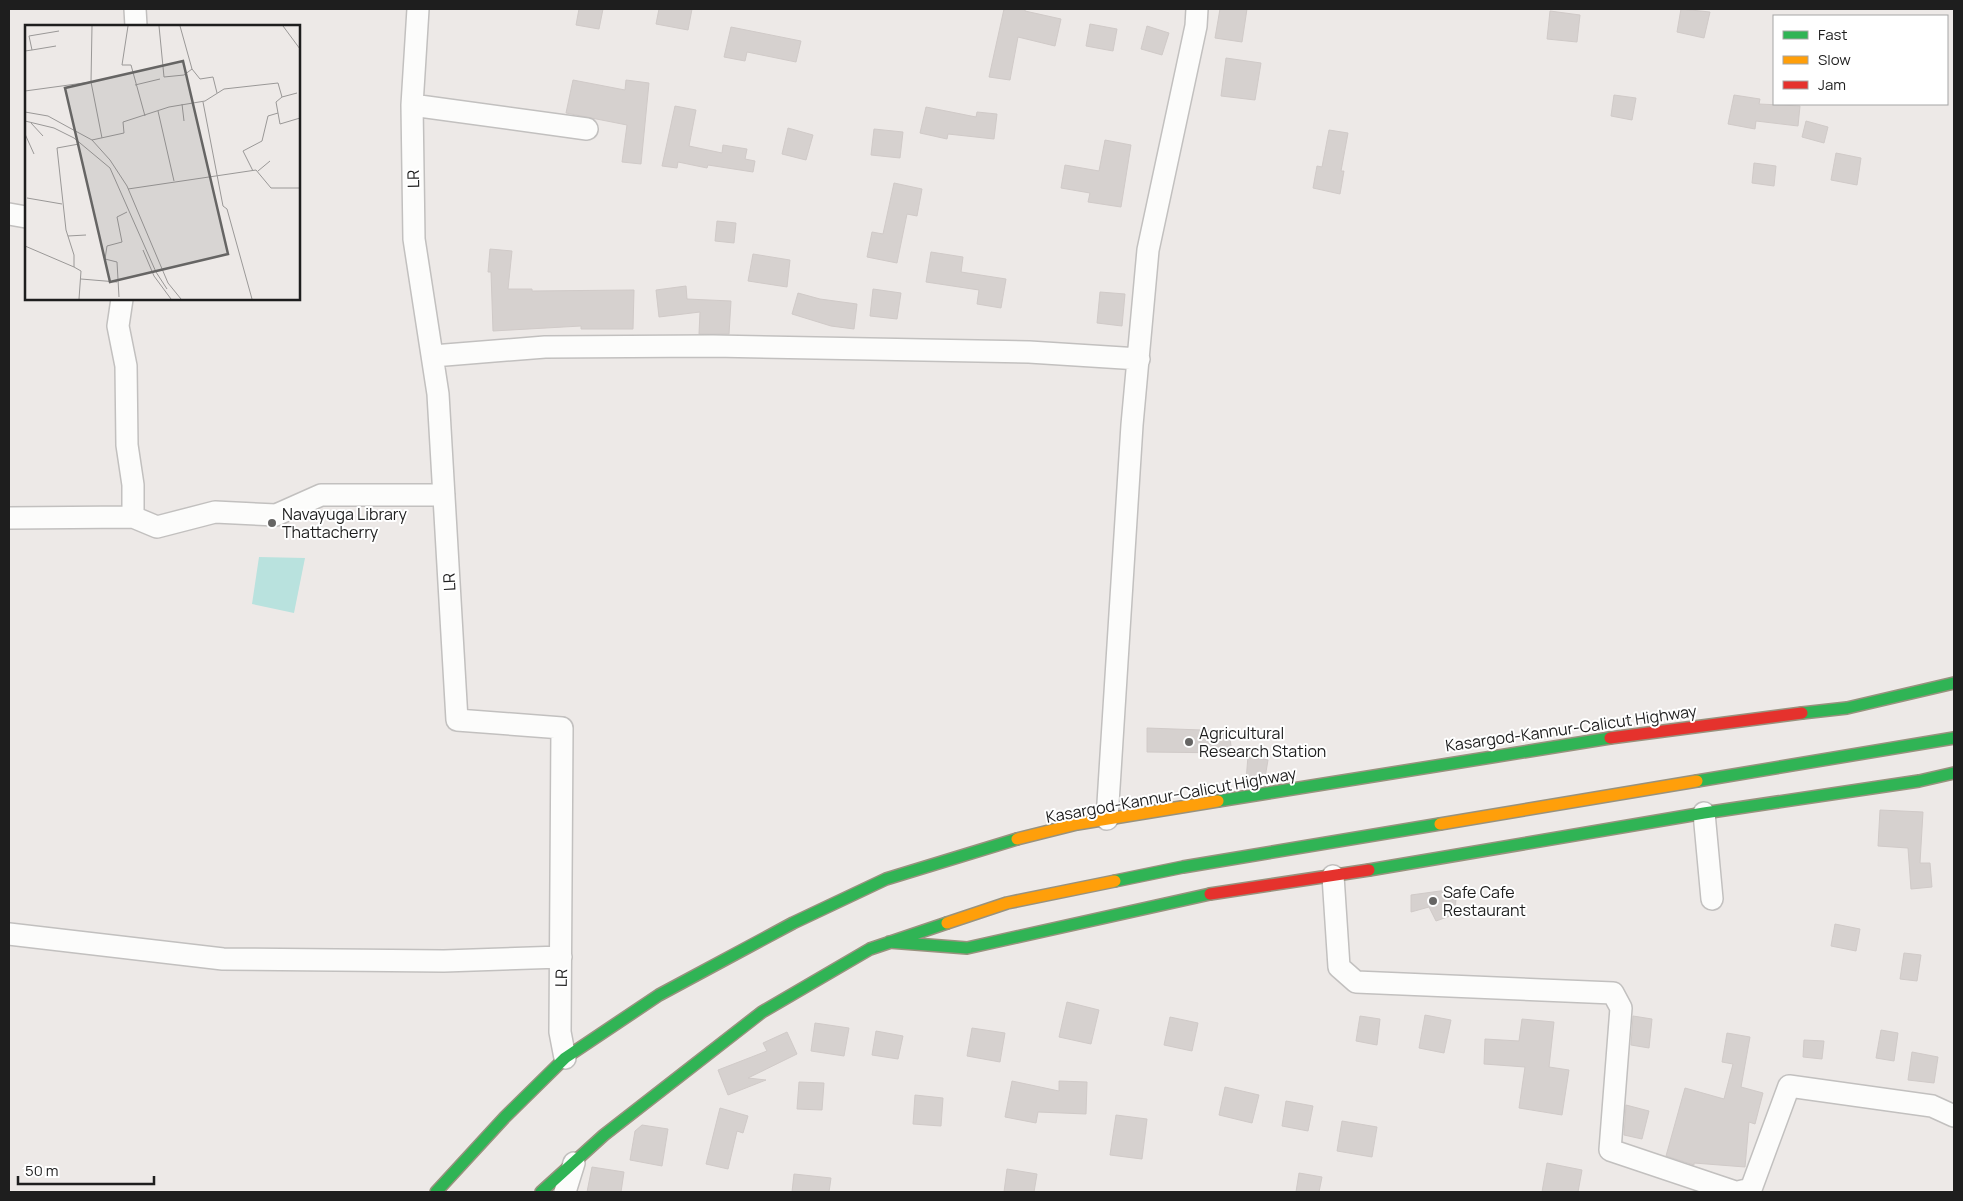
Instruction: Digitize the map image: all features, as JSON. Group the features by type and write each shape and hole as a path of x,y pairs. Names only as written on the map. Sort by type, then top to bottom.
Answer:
{"main road":[{"name":"Kasargod-Kannur-Calicut Highway","path":"436,1192 505,1117 565,1058 659,995 794,923 886,879 987,847 1077,824 1659,730 1847,708 1954,683"},
{"path":"541,1192 604,1135 762,1012 870,948 1007,903 1183,867 1954,738"},
{"path":"889,942 967,948 1218,892 1333,876 1704,813 1835,795 1954,773"}],"street":[{"path":"135,9 136,25"},
{"name":"LR","path":"418,9 412,105 414,239 438,394 457,720 562,728 560,1032 565,1058"},
{"path":"1108,819 1124,541 1148,250 1196,26 1197,9"},
{"path":"412,105 587,129"},
{"path":"9,214 25,217"},
{"path":"122,300 118,326 126,366 127,445 133,485 133,517"},
{"path":"433,356 545,347 713,346 1029,352 1139,359"},
{"path":"9,518 133,517 157,527 216,512 276,515 321,495 444,495"},
{"path":"1704,813 1712,899"},
{"path":"1333,876 1339,966 1356,982 1613,993 1621,1008 1610,1150 1736,1192 1751,1189 1789,1086 1932,1106 1954,1116"},
{"path":"9,934 223,959 444,961 561,957"},
{"path":"565,1192 574,1163"}],"water":[{"path":"259,557 305,558 294,613 252,604"}],"building":[{"path":"579,9 603,9 599,29 576,25"},
{"path":"659,9 692,9 688,30 656,24"},
{"path":"1004,9 1025,9 1025,11 1061,19 1055,46 1018,37 1010,80 989,77"},
{"path":"1220,9 1247,9 1242,42 1215,38"},
{"path":"1681,9 1710,12 1704,38 1677,32"},
{"path":"1550,11 1580,15 1577,42 1547,39"},
{"path":"1090,24 1117,29 1113,51 1086,46"},
{"path":"1147,26 1169,33 1162,55 1141,49"},
{"path":"731,27 801,41 796,62 747,52 745,61 724,57"},
{"path":"1226,58 1261,63 1255,100 1221,96"},
{"path":"573,80 625,90 626,80 649,83 641,164 622,162 627,125 566,113"},
{"path":"1614,95 1636,98 1632,120 1611,116"},
{"path":"1734,95 1760,99 1759,104 1800,106 1798,126 1756,121 1755,129 1728,124"},
{"path":"675,106 696,110 689,146 722,153 723,145 747,149 745,159 755,161 753,172 708,165 707,168 678,162 677,168 662,166"},
{"path":"926,107 976,117 977,112 997,114 994,139 948,134 947,139 920,133"},
{"path":"1806,121 1828,127 1824,143 1802,137"},
{"path":"788,128 813,135 806,160 782,154"},
{"path":"874,129 903,132 900,158 871,155"},
{"path":"1329,130 1348,133 1341,171 1344,171 1340,194 1313,188 1317,166 1322,167"},
{"path":"1105,140 1131,145 1121,207 1088,202 1090,193 1061,188 1065,165 1099,171"},
{"path":"1836,153 1861,158 1857,185 1831,180"},
{"path":"1754,163 1776,166 1774,186 1752,183"},
{"path":"894,183 922,189 917,216 907,214 897,263 867,257 872,232 883,234"},
{"path":"717,221 736,223 734,243 715,241"},
{"path":"490,249 512,251 508,289 532,289 532,291 634,290 633,329 581,329 581,326 493,331 491,272 488,272"},
{"path":"931,252 963,257 961,272 1006,279 1001,308 977,304 979,290 926,282"},
{"path":"753,254 790,260 787,287 748,281"},
{"path":"686,286 687,299 731,301 729,334 699,334 700,312 659,317 656,290"},
{"path":"873,289 901,293 897,319 870,316"},
{"path":"1100,292 1125,294 1122,326 1097,323"},
{"path":"798,293 820,299 857,304 854,329 831,326 792,314"},
{"name":"Agricultural Research Station","path":"1147,728 1229,731 1232,753 1147,752"},
{"path":"1248,756 1268,760 1265,778 1246,781"},
{"path":"1880,810 1923,812 1920,863 1930,863 1932,887 1911,889 1908,848 1878,846"},
{"name":"Safe Cafe Restaurant","path":"1462,888 1463,895 1456,898 1455,913 1450,916 1436,921 1429,907 1411,912 1411,895"},
{"path":"1835,924 1860,929 1856,951 1831,946"},
{"path":"1904,953 1921,955 1917,981 1900,979"},
{"path":"1067,1002 1099,1010 1091,1044 1059,1037"},
{"path":"1425,1015 1451,1020 1444,1053 1419,1048"},
{"path":"1360,1016 1380,1019 1377,1045 1356,1041"},
{"path":"1633,1016 1652,1019 1649,1048 1631,1045"},
{"path":"1170,1017 1198,1023 1192,1051 1164,1045"},
{"path":"1522,1019 1554,1022 1549,1067 1569,1070 1562,1115 1519,1108 1525,1067 1484,1064 1485,1039 1519,1041"},
{"path":"815,1023 849,1028 844,1056 811,1051"},
{"path":"972,1028 1005,1033 1000,1062 967,1056"},
{"path":"1881,1030 1898,1033 1894,1061 1876,1058"},
{"path":"876,1031 903,1036 898,1059 872,1055"},
{"path":"787,1032 797,1054 748,1078 766,1080 728,1095 718,1070 767,1051 763,1043"},
{"path":"1727,1033 1750,1037 1741,1087 1763,1093 1755,1124 1749,1122 1745,1167 1694,1163 1694,1165 1666,1156 1685,1088 1724,1099 1733,1064 1722,1062"},
{"path":"1804,1040 1824,1041 1822,1059 1803,1057"},
{"path":"1912,1052 1938,1057 1934,1083 1908,1080"},
{"path":"1012,1081 1059,1091 1059,1081 1087,1082 1086,1114 1038,1112 1036,1123 1005,1117"},
{"path":"799,1082 824,1083 822,1110 797,1109"},
{"path":"1225,1087 1259,1095 1252,1123 1219,1115"},
{"path":"915,1095 943,1098 941,1126 913,1124"},
{"path":"1286,1101 1313,1106 1308,1131 1282,1126"},
{"path":"1626,1105 1649,1111 1642,1139 1624,1135"},
{"path":"720,1108 748,1116 743,1133 737,1131 728,1169 706,1164"},
{"path":"1116,1115 1147,1119 1142,1159 1110,1155"},
{"path":"1342,1121 1377,1127 1372,1157 1337,1151"},
{"path":"642,1125 668,1129 662,1166 630,1160 635,1131"},
{"path":"1547,1163 1582,1170 1578,1192 1542,1192"},
{"path":"592,1167 624,1172 621,1192 587,1192"},
{"path":"1007,1169 1037,1174 1034,1192 1004,1192"},
{"path":"1299,1173 1322,1177 1319,1192 1296,1192"},
{"path":"794,1174 831,1178 829,1192 792,1192"}],"traffic: fast":[{"path":"1802,713 1847,708 1954,683"},
{"path":"1218,801 1610,738"},
{"path":"1697,781 1954,738"},
{"path":"1369,870 1704,813 1919,781 1954,773"},
{"path":"1115,881 1183,867 1440,824"},
{"path":"436,1192 505,1117 565,1058 659,995 793,923 886,879 1017,839"},
{"path":"889,942 967,948 1210,894"},
{"path":"541,1192 604,1135 762,1012 870,949 947,923"}],"traffic: slow":[{"path":"1440,824 1697,781"},
{"path":"1017,839 1077,824 1218,801"},
{"path":"947,923 1007,903 1115,881"}],"traffic: jam":[{"path":"1610,738 1802,713"},
{"path":"1210,894 1369,870"}],"place":[{"name":"Navayuga Library Thattacherry","path":"272,523"},
{"name":"Agricultural Research Station","path":"1189,742"},
{"name":"Safe Cafe Restaurant","path":"1433,901"}]}
